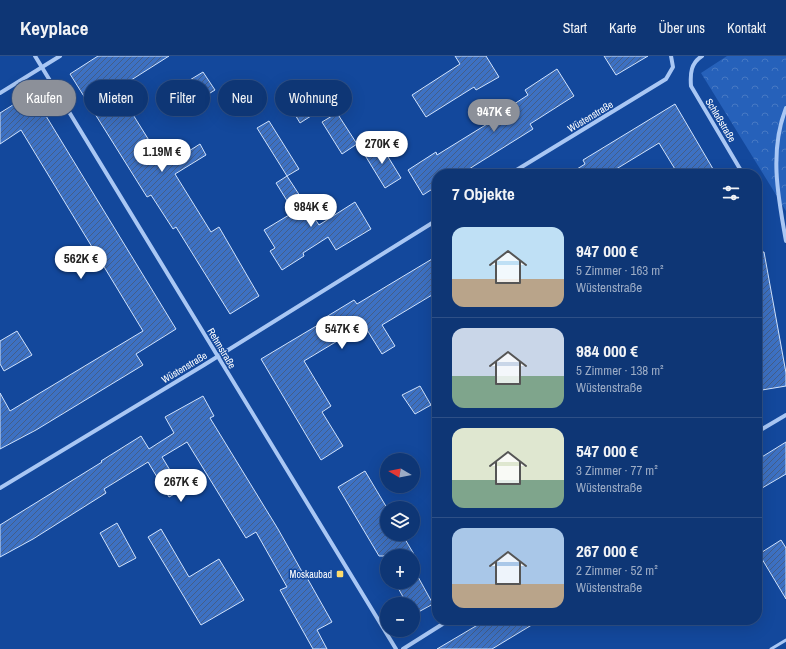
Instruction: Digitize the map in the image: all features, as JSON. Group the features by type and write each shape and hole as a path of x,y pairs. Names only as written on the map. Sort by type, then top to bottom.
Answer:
{"street":[{"name":"Rehmstraße","path":"35,56 396,649"},
{"path":"0,93 60,56"},
{"name":"Wüstenstraße","path":"518,169 666,79 673,67 671,56"},
{"name":"Schloßstraße","path":"702,56 696,60 690,73 691,86 740,169"},
{"path":"786,108 780,123 775,163 786,241"},
{"name":"Wüstenstraße","path":"0,488 218,356 432,223"},
{"path":"762,429 786,415"},
{"path":"403,649 441,625"}],"lane":[{"path":"771,649 786,640"}],"green space":[{"path":"727,56 786,56 786,211 762,172 762,169 760,169 701,73"}],"building":[{"path":"98,56 169,56 131,80 84,80 84,96 76,84 76,80 74,80 70,74"},
{"path":"455,56 486,56 499,77 476,90 474,87 426,117 412,95 460,64"},
{"path":"604,56 648,56 616,75"},
{"path":"557,69 574,96 530,124 533,129 469,169 432,169 432,189 423,195 408,170 436,152 437,155 492,121 491,119 528,95 525,90"},
{"path":"203,72 208,80 190,80"},
{"path":"210,82 215,90 210,93"},
{"path":"675,104 713,169 675,169 659,143 616,169 577,169 585,164 583,160"},
{"path":"12,106 12,116 46,116 176,329 136,354 143,365 36,430 0,449 0,393 10,411 143,331 21,130 0,144 0,113"},
{"path":"96,116 134,116 165,166 200,144 206,155 175,174 211,232 219,227 259,296 230,314 176,227 173,229 151,195 147,197"},
{"path":"296,116 311,116 300,123"},
{"path":"332,116 339,116 357,144 342,154 322,122"},
{"path":"269,121 299,169 287,176 257,128"},
{"path":"379,142 401,178 385,188 363,152"},
{"path":"287,176 319,225 355,202 371,229 336,250 328,237 303,253 304,256 282,270 270,251 275,248 264,230 294,212 276,183"},
{"path":"762,252 764,252 786,373 786,386 762,390"},
{"path":"432,259 432,295 382,325 395,346 382,354 364,325 304,361 331,406 322,412 343,446 321,460 261,359 328,319 326,317 354,300 357,304"},
{"path":"17,331 32,355 4,371 0,364 0,341"},
{"path":"420,386 431,405 415,414 402,395"},
{"path":"203,396 214,416 210,418 278,529 332,622 317,630 327,649 313,649 280,590 287,587 256,532 246,538 187,442 162,457 182,490 169,497 148,462 104,489 106,493 33,539 0,557 0,525 141,436 149,449 174,433 165,417"},
{"path":"786,442 786,474 762,488 762,457"},
{"path":"365,471 383,501 380,501 380,541 406,541 411,549 380,549 379,556 338,487"},
{"path":"117,523 136,558 119,567 100,533"},
{"path":"161,529 189,577 219,559 244,600 201,625 148,537"},
{"path":"781,540 786,548 786,599 762,559 762,552"},
{"path":"420,580 432,605 420,611 420,597 403,597 399,589 420,589"},
{"path":"478,625 532,625 492,649 437,649"}],"place":[{"name":"Moskaubad","path":"340,574"}]}
